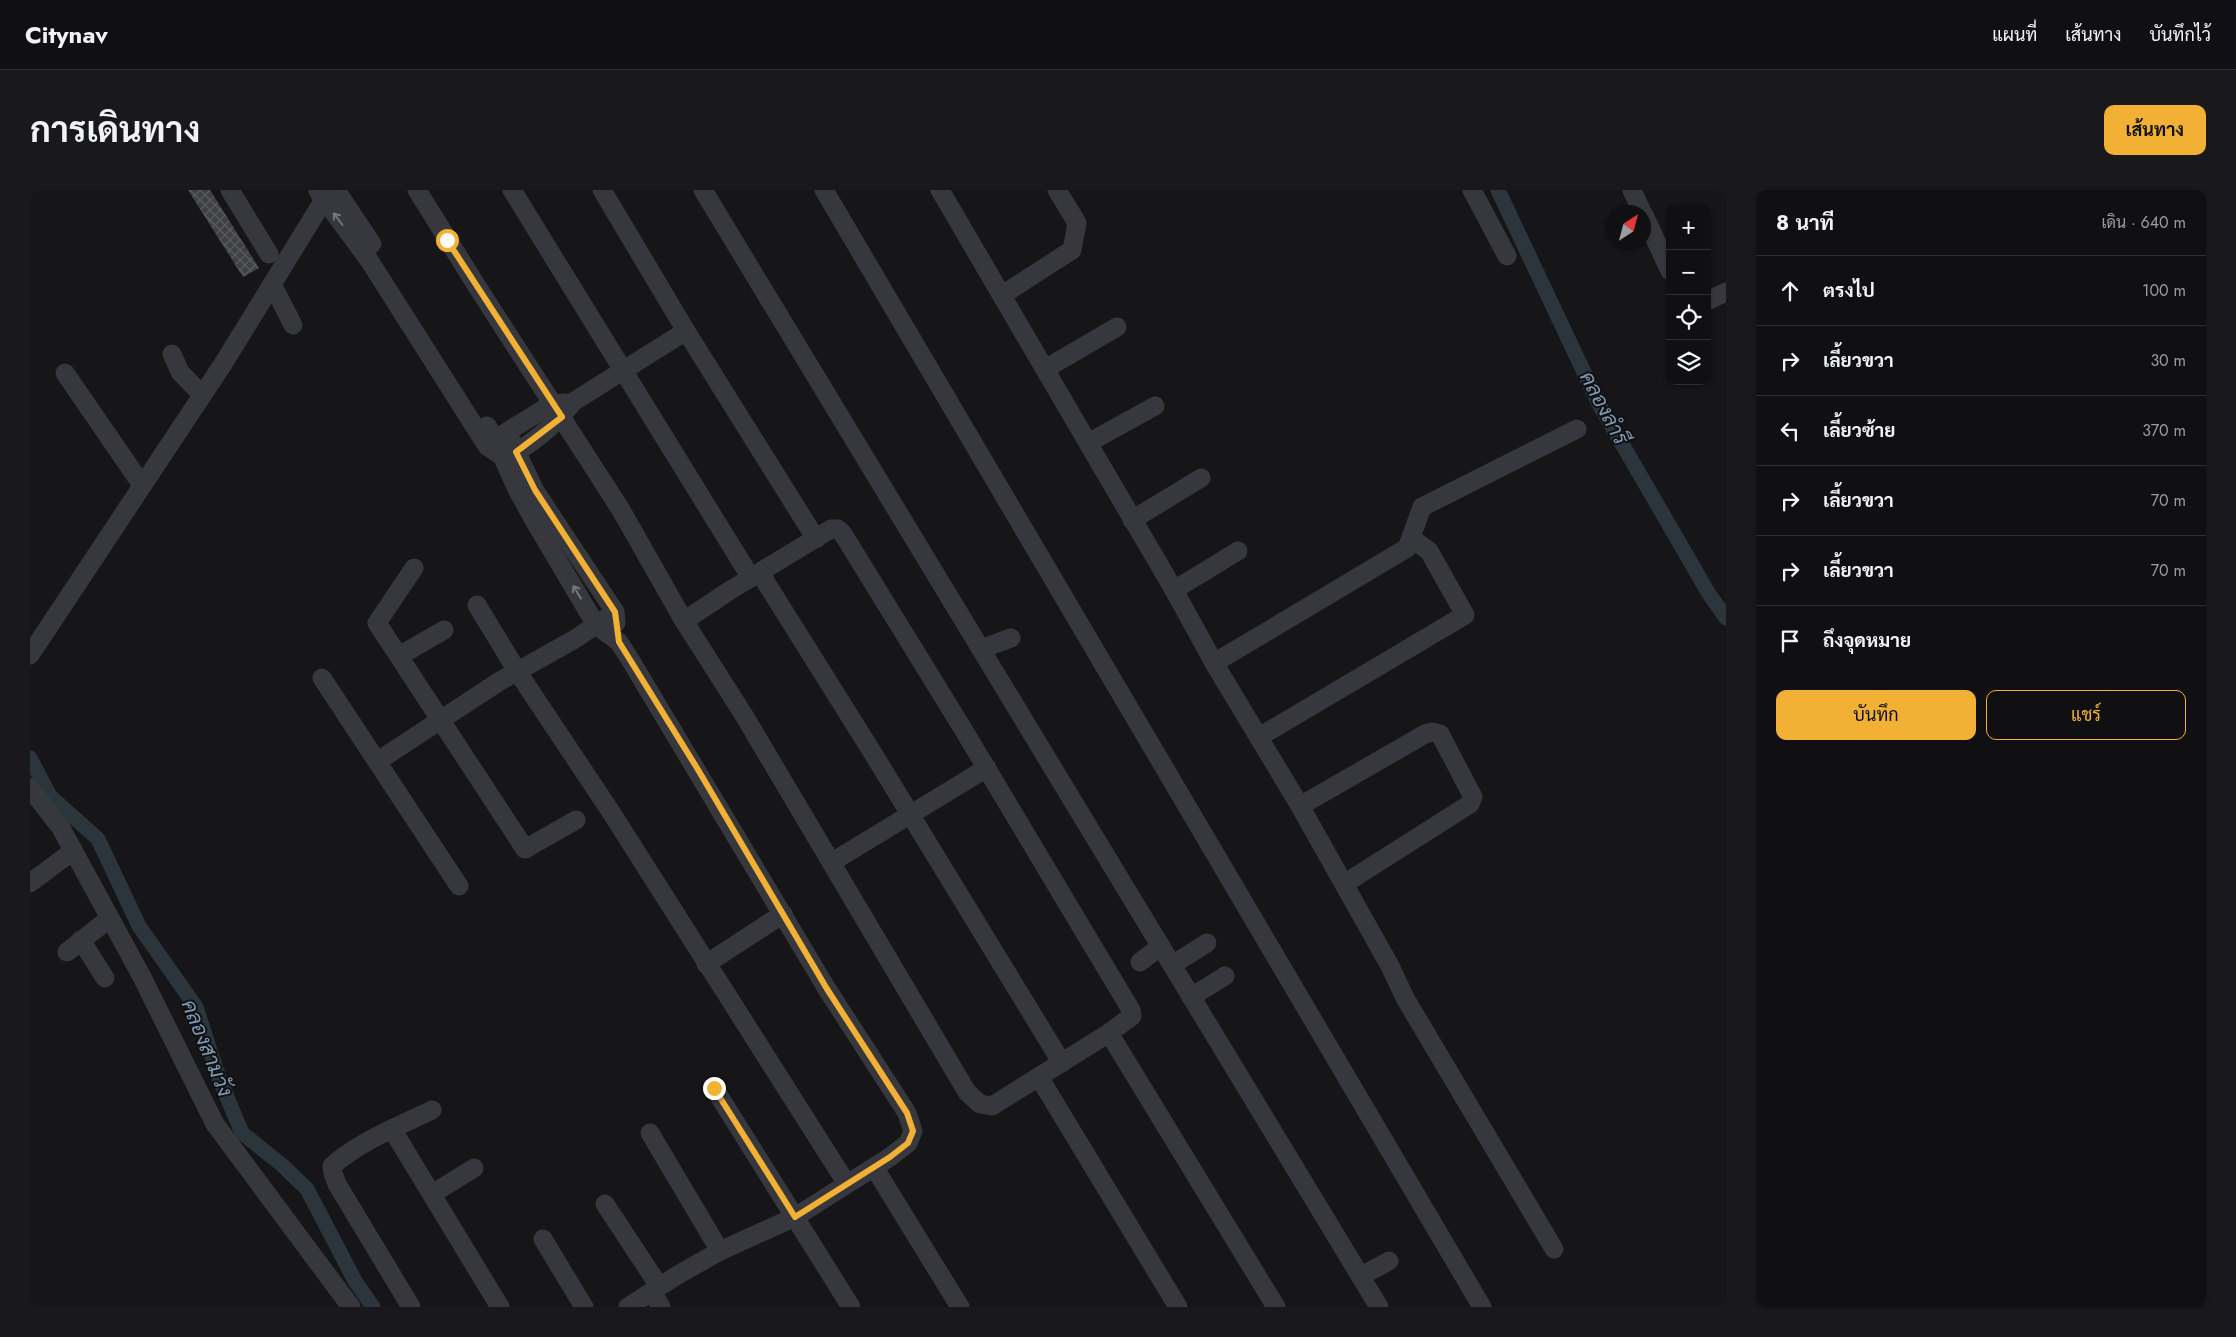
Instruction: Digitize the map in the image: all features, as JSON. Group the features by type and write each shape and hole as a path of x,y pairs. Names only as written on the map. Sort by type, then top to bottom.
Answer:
{"street":[{"path":"230,190 269,254"},
{"path":"417,190 563,408 684,621 745,717 967,1092 980,1104 992,1106 1109,1033 1132,1016 1131,1010 987,768 844,534 838,529 832,529 684,621"},
{"path":"512,190 622,371 910,814 1062,1063"},
{"path":"602,190 686,330 816,539"},
{"path":"703,190 1379,1307"},
{"path":"824,190 1482,1307"},
{"path":"940,190 1174,590 1214,663 1300,806 1390,966 1405,998 1554,1249"},
{"path":"1002,295 1072,250 1076,222 1058,190"},
{"path":"1472,190 1506,256"},
{"path":"1632,190 1639,205"},
{"path":"327,193 487,446 509,454"},
{"path":"30,655 222,364 327,193"},
{"path":"327,193 501,434 529,495 596,625 619,642 827,989 907,1113 913,1131 908,1143 795,1217 720,1251 657,1295 628,1307"},
{"path":"1651,231 1666,263"},
{"path":"272,284 293,325"},
{"path":"1711,299 1726,292"},
{"path":"1045,369 1117,327"},
{"path":"509,454 563,408 686,330"},
{"path":"172,354 180,372 201,394"},
{"path":"65,373 142,485"},
{"path":"1088,443 1155,406"},
{"path":"501,434 563,408"},
{"path":"1214,663 1407,548 1422,507 1578,430"},
{"path":"1132,520 1201,478"},
{"path":"529,495 615,612 619,642"},
{"path":"1259,737 1465,615 1428,551 1410,538"},
{"path":"1174,590 1238,551"},
{"path":"414,568 377,623 526,849 576,820"},
{"path":"477,604 517,671 611,812 847,1184"},
{"path":"378,761 517,671 615,612"},
{"path":"399,656 444,630"},
{"path":"981,649 1011,638"},
{"path":"322,678 459,886"},
{"path":"1300,806 1425,734 1432,732 1440,734 1473,797 1470,804 1344,884"},
{"path":"832,862 987,768"},
{"path":"30,788 61,828 189,1068 215,1124 351,1307"},
{"path":"30,883 73,851"},
{"path":"706,964 783,914"},
{"path":"105,978 74,946 110,918"},
{"path":"1172,965 1207,943"},
{"path":"1140,962 1161,946"},
{"path":"1192,997 1225,976"},
{"path":"1109,1033 1276,1307"},
{"path":"1039,1077 1178,1307"},
{"path":"714,1088 851,1307"},
{"path":"411,1307 337,1184 332,1173 332,1166 341,1158 392,1129 432,1110"},
{"path":"392,1129 500,1307"},
{"path":"650,1133 720,1251"},
{"path":"874,1167 960,1307"},
{"path":"432,1194 474,1168"},
{"path":"605,1204 657,1295"},
{"path":"543,1239 584,1307"},
{"path":"1361,1276 1388,1261"}],"building":[{"path":"188,190 210,190 259,268 243,277"}],"waterway":[{"name":"คลองลำรี","path":"1498,190 1599,404 1709,594 1726,618"},
{"name":"คลองสามวัง","path":"30,758 50,796 98,839 139,926 196,1007 219,1078 242,1133 282,1165 307,1189 355,1281 373,1307"}],"route":[{"path":"447,240 562,417 516,452 535,490 615,612 619,642 697,768 827,989 907,1113 913,1131 908,1143 890,1157 795,1217 714,1088"}]}
